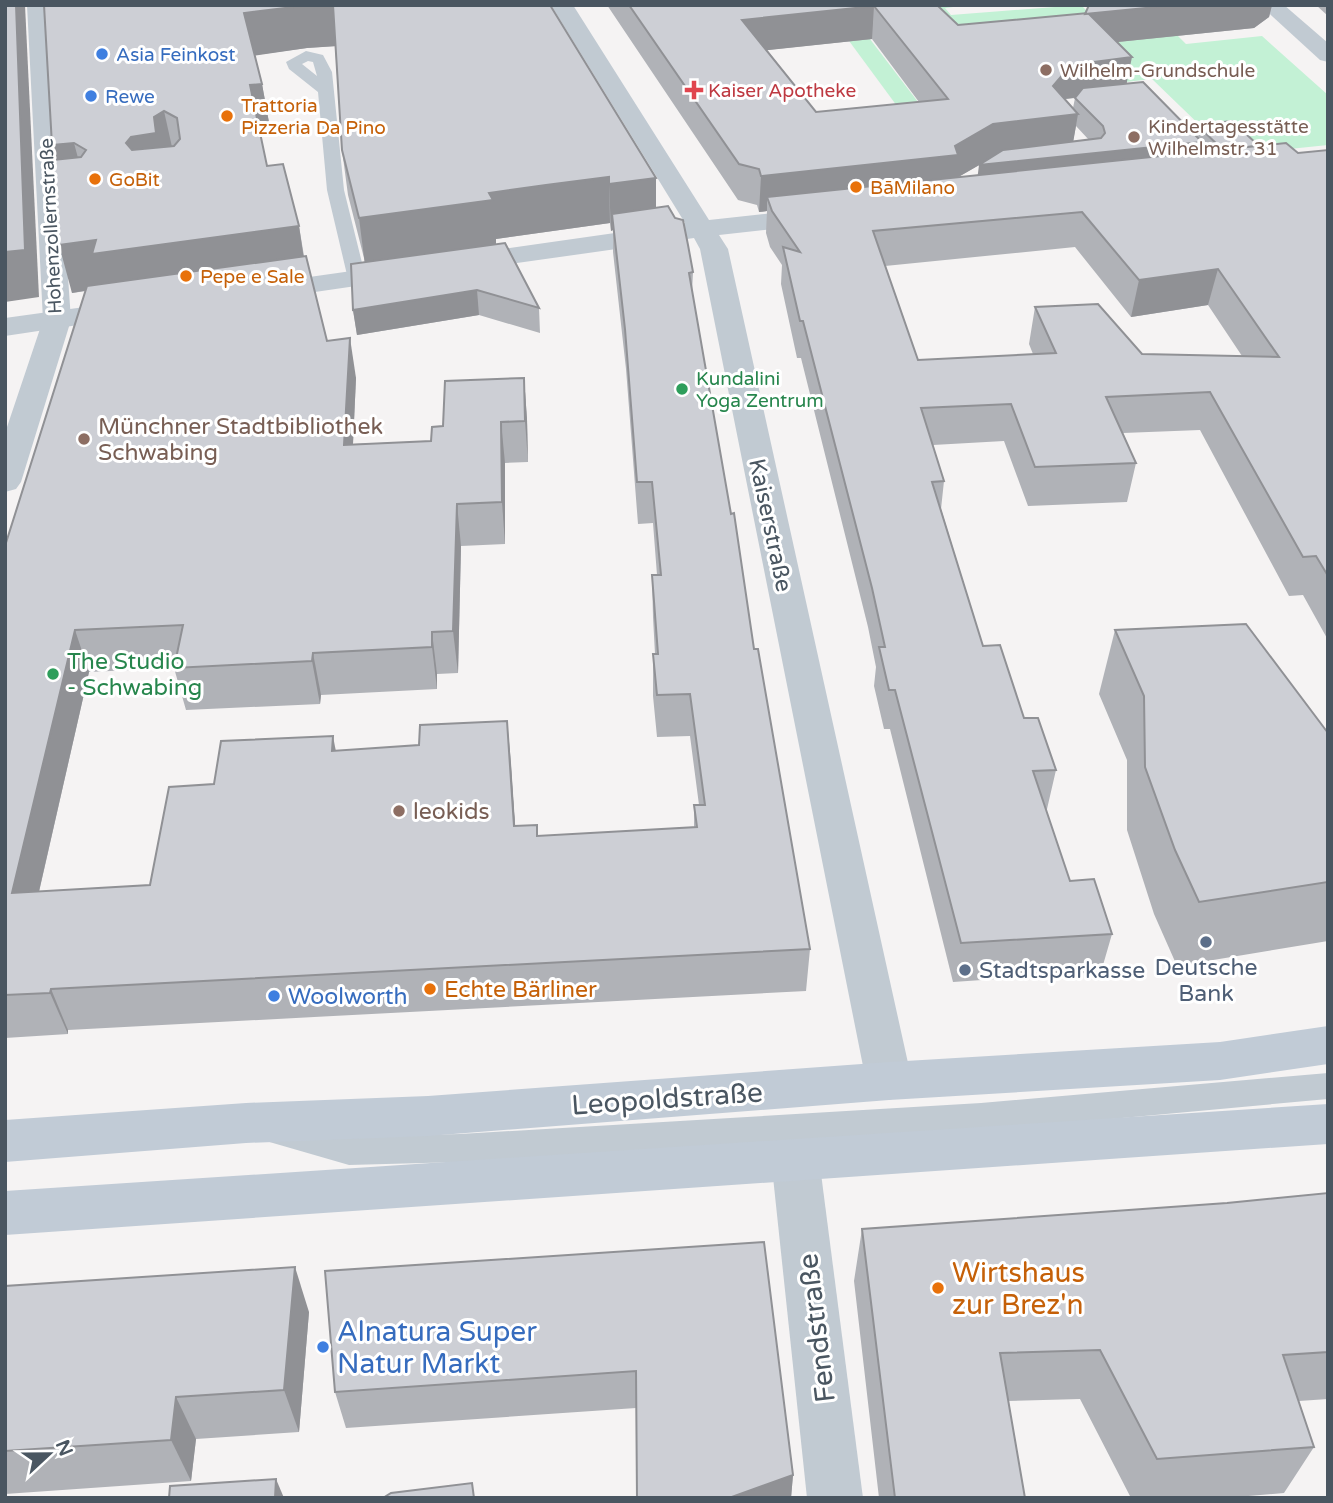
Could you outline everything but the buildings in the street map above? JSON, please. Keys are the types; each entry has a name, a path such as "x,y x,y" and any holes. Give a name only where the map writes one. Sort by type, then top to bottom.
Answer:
{"main road":[{"name":"Leopoldstraße","path":"5,1141 246,1123 428,1116 889,1081 1220,1060 1328,1045"},
{"path":"5,1213 1328,1124"}],"street":[{"name":"Hohenzollernstraße","path":"5,482 57,320 59,199 38,5"},
{"name":"Kaiserstraße","path":"562,5 714,249 889,1081"},
{"path":"1271,5 1328,55"},
{"path":"234,295 701,229 839,214"},
{"path":"5,327 152,307"},
{"name":"Fendstraße","path":"795,1158 835,1498"}],"lane":[{"path":"326,91 334,193 357,279"},
{"path":"246,1123 349,1151 460,1148 981,1117 1328,1086"}],"green space":[{"path":"848,5 970,5 945,8 951,15 1081,5 1089,13 1176,34 1186,44 1262,36 1328,95 1328,145 1251,153 1210,135 1152,79 1117,83 954,59"},
{"path":"847,9 960,157 936,159 827,11"}],"place":[{"name":"Asia Feinkost","path":"102,54"},
{"name":"Wilhelm-Grundschule","path":"1046,70"},
{"name":"Kaiser Apotheke","path":"694,90"},
{"name":"Rewe","path":"91,96"},
{"name":"Trattoria Pizzeria Da Pino","path":"227,116"},
{"name":"Kindertagesstätte Wilhelmstr. 31","path":"1134,137"},
{"name":"GoBit","path":"95,179"},
{"name":"BāMilano","path":"856,187"},
{"name":"Pepe e Sale","path":"186,276"},
{"name":"Kundalini Yoga Zentrum","path":"682,389"},
{"name":"Münchner Stadtbibliothek Schwabing","path":"84,439"},
{"name":"The Studio - Schwabing","path":"53,674"},
{"name":"leokids","path":"399,811"},
{"name":"Deutsche Bank","path":"1206,942"},
{"name":"Stadtsparkasse","path":"965,970"},
{"name":"Echte Bärliner","path":"430,989"},
{"name":"Woolworth","path":"274,996"},
{"name":"Wirtshaus zur Brez'n","path":"938,1288"},
{"name":"Alnatura Super Natur Markt","path":"323,1347"}]}
